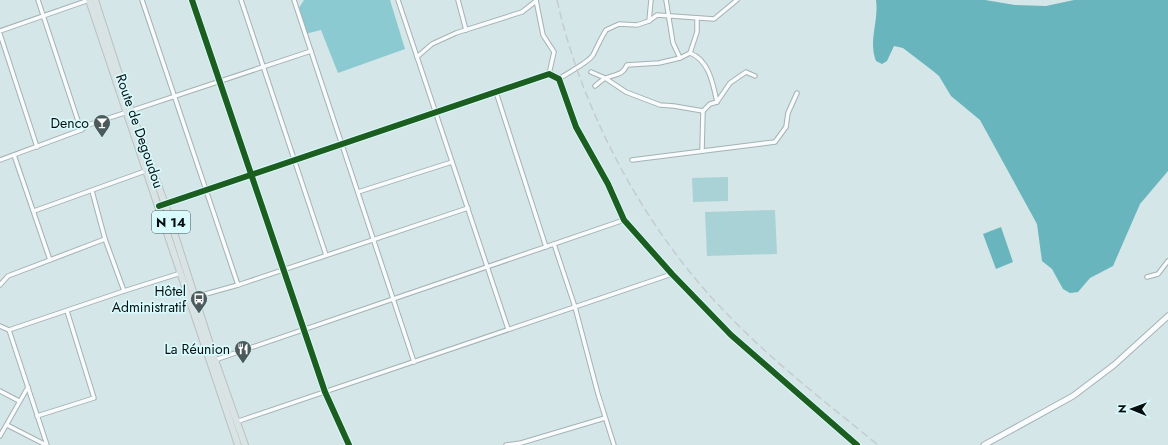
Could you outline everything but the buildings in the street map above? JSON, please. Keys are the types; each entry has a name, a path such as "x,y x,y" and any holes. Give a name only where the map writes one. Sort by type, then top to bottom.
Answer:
{"main road":[{"name":"Route de Degoudou","path":"89,0 150,169 185,272 212,361 234,423 245,445"},
{"name":"Route de Degoudou","path":"95,0 129,111"},
{"name":"Route de Degoudou","path":"234,423 238,445"}],"street":[{"path":"38,0 81,130"},
{"path":"0,31 89,0"},
{"path":"142,0 238,285"},
{"path":"192,0 325,392 349,445"},
{"path":"241,0 326,255"},
{"path":"294,0 414,362"},
{"path":"398,0 508,329"},
{"path":"458,0 466,30"},
{"path":"417,57 432,44 466,30 522,12 536,0 543,35 554,52 548,74"},
{"path":"649,21 651,0"},
{"path":"666,0 673,43 680,58"},
{"path":"559,79 576,67 584,64 592,56 606,30 619,24 637,25 649,21 657,15 668,17 714,19 738,0"},
{"path":"595,86 605,78 616,76 624,71 628,65 659,63 680,58 690,53 697,32 697,18"},
{"path":"0,34 37,147"},
{"path":"0,160 81,130 88,125 311,51"},
{"path":"690,53 698,56 706,68 717,102"},
{"path":"590,72 605,78 626,92 660,105 703,111"},
{"path":"702,151 703,111 710,104 717,102 730,83 741,75 746,72 755,76"},
{"path":"162,205 548,74 559,79 576,127 608,184 624,220 672,274 730,335 857,445"},
{"path":"496,92 546,247"},
{"path":"632,160 776,142 786,127 788,113 797,93"},
{"path":"14,155 50,260"},
{"path":"358,192 452,162"},
{"path":"34,211 150,169"},
{"path":"92,191 105,239 124,291"},
{"path":"193,298 284,270 468,208"},
{"path":"212,361 624,220"},
{"path":"0,285 8,276 105,239"},
{"path":"554,244 575,307 605,418 614,445"},
{"path":"1146,277 1158,274 1168,261"},
{"path":"0,326 9,330 185,272"},
{"path":"234,423 672,274"},
{"path":"37,416 94,398 67,311"},
{"path":"984,445 1074,396 1114,365 1168,317"},
{"path":"9,330 46,445"},
{"path":"0,436 28,386"},
{"path":"0,391 19,401"},
{"path":"506,445 521,443 605,418"},
{"path":"6,425 46,445"}],"shaded area":[{"path":"304,0 390,0 405,49 338,73 321,30 305,34 297,11"},
{"path":"876,0 985,0 1015,5 1046,6 1074,0 1168,0 1168,171 1140,204 1113,266 1090,278 1078,292 1070,293 1063,289 1052,269 1042,261 1037,224 980,120 951,96 939,76 903,48 894,46 887,61 882,64 876,61 873,38 877,8"},
{"path":"728,177 728,201 693,202 692,178"},
{"path":"775,210 777,254 707,256 705,212"},
{"path":"1001,227 1013,262 996,269 983,234"}],"railway":[{"path":"557,0 569,44 584,87 602,130 623,172 647,212 673,250 701,286 749,336 803,384 878,445"}],"cycle path":[{"path":"192,0 325,392 349,445"},
{"path":"159,206 549,74 559,79 576,127 608,184 624,220 672,274 731,335 857,445"}],"place":[{"name":"Denco","path":"102,138"},
{"name":"Hôtel Administratif","path":"199,314"},
{"name":"La Réunion","path":"243,364"}]}
